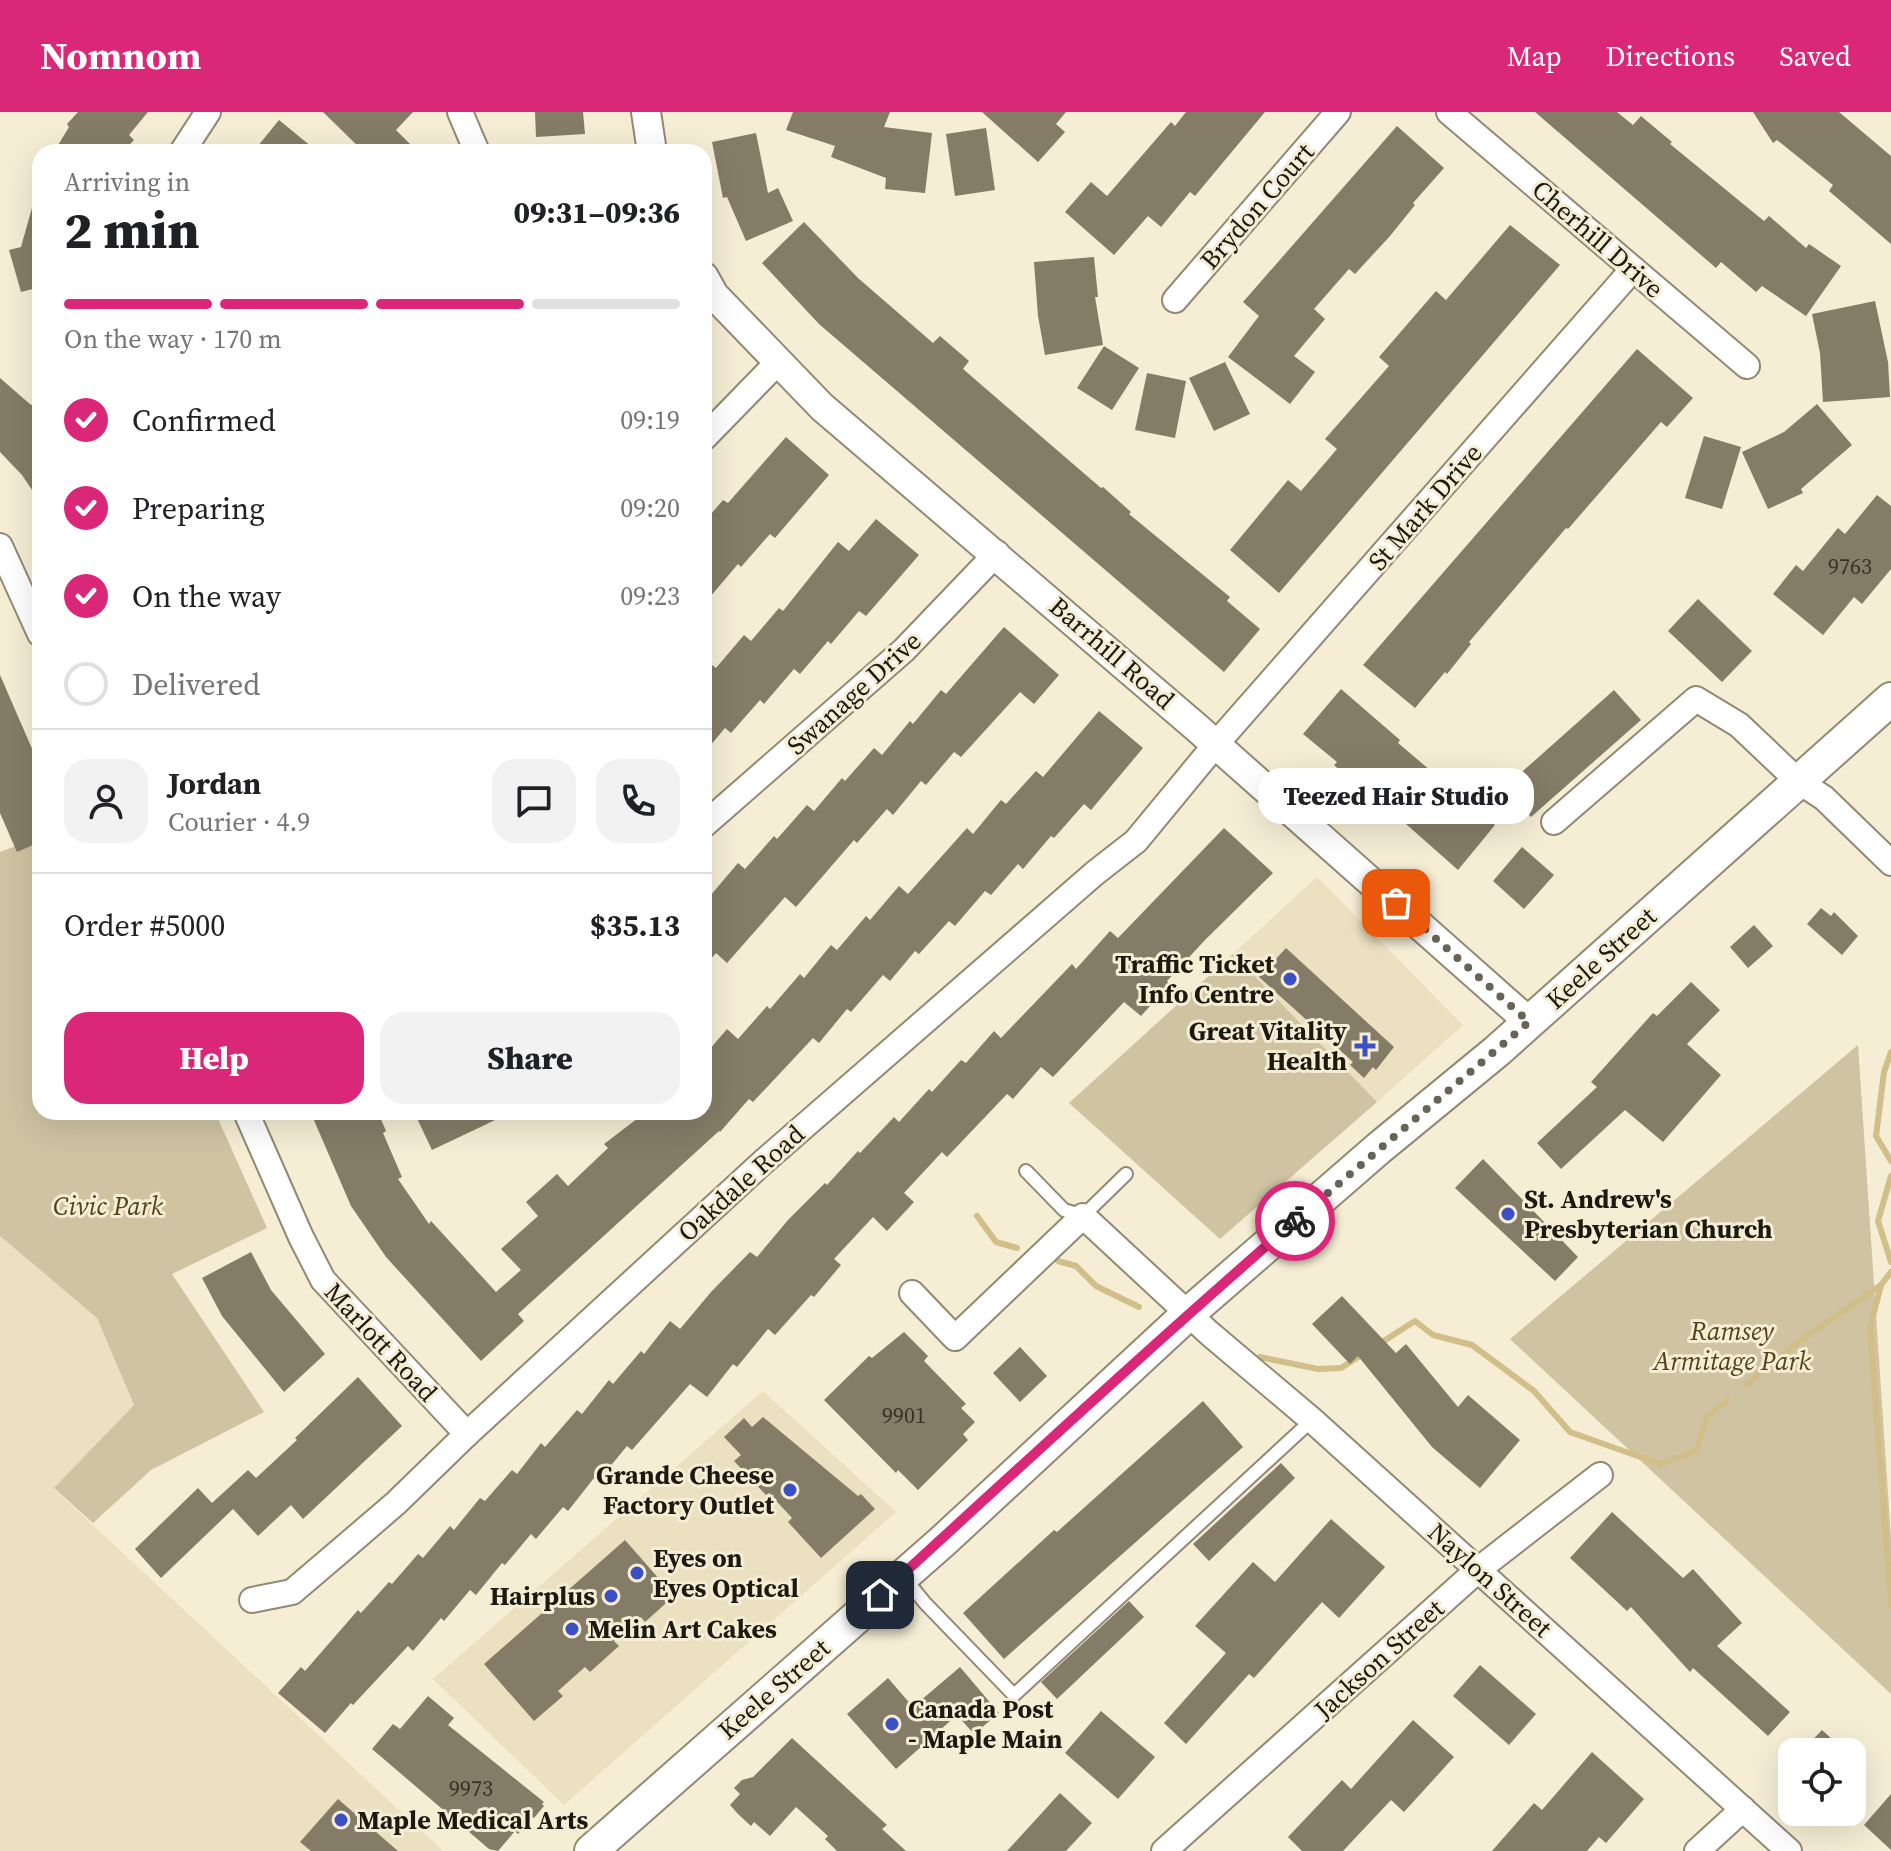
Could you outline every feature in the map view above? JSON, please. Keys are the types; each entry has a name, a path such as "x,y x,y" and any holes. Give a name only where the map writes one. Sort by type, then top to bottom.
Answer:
{"main road":[{"name":"Keele Street","path":"593,1851 943,1541 1188,1314 1529,1022 1891,699"}],"street":[{"path":"187,144 208,112"},
{"path":"460,112 474,144"},
{"path":"646,112 651,144"},
{"name":"Brydon Court","path":"1175,300 1338,112"},
{"name":"Cherhill Drive","path":"1449,112 1747,366"},
{"name":"St Mark Drive","path":"1216,744 1633,269"},
{"name":"Barrhill Road","path":"712,291 822,407 997,553 1529,1022"},
{"path":"712,430 777,363"},
{"path":"0,546 32,616"},
{"name":"Swanage Drive","path":"712,818 904,650 997,553"},
{"path":"1554,822 1696,699 1739,725 1798,781 1824,798 1891,863"},
{"name":"Oakdale Road","path":"252,1600 292,1592 396,1503 762,1163 1095,873 1136,841 1216,744"},
{"name":"Marlott Road","path":"250,1120 323,1280 467,1434"},
{"path":"912,1293 955,1338 1083,1216"},
{"name":"Naylon Street","path":"1083,1216 1188,1314 1479,1569 1789,1851"},
{"name":"Jackson Street","path":"1164,1851 1479,1569 1600,1475"},
{"path":"1697,1851 1743,1809"}],"lane":[{"path":"1026,1171 1064,1210 1083,1216 1126,1174"},
{"path":"902,1575 1014,1695 1312,1420"}],"shaded area":[{"path":"1317,877 1463,1025 1377,1102 1233,954"},
{"path":"0,1236 97,1318 134,1405 54,1489 443,1851 0,1851"},
{"path":"763,1391 896,1512 564,1805 433,1679"}],"green space":[{"name":"Civic Park","path":"32,840 32,1120 219,1120 267,1228 172,1274 264,1412 151,1470 93,1523 54,1488 134,1405 97,1318 0,1236 0,852"},
{"path":"1233,954 1377,1102 1220,1239 1069,1103"},
{"name":"Ramsey Armitage Park","path":"1858,1045 1891,1539 1891,1694 1510,1339"}],"building":[{"path":"78,112 148,112 129,135 134,140 130,144 59,144 69,127 67,124"},
{"path":"323,112 413,112 396,130 410,144 356,144"},
{"path":"535,112 583,112 585,134 536,137"},
{"path":"793,112 890,112 884,127 932,133 925,193 885,189 886,178 831,157 835,146 786,130"},
{"path":"982,112 1066,112 1056,124 1065,132 1038,162"},
{"path":"1186,112 1265,112 1195,196 1190,192 1161,227 1148,216 1114,255 1065,212 1091,182 1107,196 1171,122 1175,126"},
{"path":"1535,112 1617,112 1633,125 1641,116 1672,142 1670,144 1764,221 1769,216 1806,248 1809,244 1841,266 1806,316 1762,286 1756,292 1721,262 1716,268"},
{"path":"1753,112 1839,112 1891,156 1891,244 1829,191 1833,185 1777,140 1773,143"},
{"path":"279,120 308,144 260,144"},
{"path":"1397,126 1444,168 1355,274 1349,269 1314,309 1325,319 1294,356 1315,372 1290,404 1228,357 1259,316 1243,302"},
{"path":"986,128 995,190 955,196 946,134"},
{"path":"756,133 768,193 778,188 793,221 746,241 727,197 723,198 712,142"},
{"path":"32,208 32,289 21,292 9,250 21,247"},
{"path":"804,222 858,278 933,343 940,336 969,361 963,369 1103,487 1131,512 1129,514 1230,597 1227,601 1260,629 1224,672 819,324 762,263"},
{"path":"1510,225 1560,265 1279,593 1230,550 1288,480 1301,491 1337,449 1325,439 1389,366 1379,357 1436,291 1446,300"},
{"path":"1094,257 1098,297 1095,297 1103,345 1045,355 1034,262"},
{"path":"1875,301 1888,362 1890,397 1823,402 1820,353 1812,314"},
{"path":"1104,346 1139,368 1112,410 1077,388"},
{"path":"1637,349 1693,398 1667,427 1661,422 1566,528 1469,642 1471,644 1447,674 1445,672 1415,708 1363,665"},
{"path":"1225,362 1250,414 1214,431 1189,378"},
{"path":"1147,373 1186,381 1175,438 1135,430"},
{"path":"0,378 32,404 32,490 0,452"},
{"path":"1817,404 1852,445 1801,489 1803,493 1768,509 1742,452 1784,432"},
{"path":"1704,436 1741,447 1722,509 1685,498"},
{"path":"786,437 829,475 775,538 770,534 712,595 712,513 723,500 728,503"},
{"path":"1877,495 1891,506 1891,569 1862,604 1854,597 1823,635 1773,594 1796,565 1803,571 1838,528 1845,534"},
{"path":"876,519 919,555 866,616 859,611 800,674 794,669 764,704 760,700 731,733 725,728 712,743 712,665 716,668 744,635 751,641 779,608 783,611 838,542 849,551"},
{"path":"1698,599 1752,651 1722,682 1668,631"},
{"path":"1004,627 1059,675 1034,704 1020,692 961,757 954,752 926,785 921,781 893,815 887,809 857,843 854,840 796,907 785,897 727,963 716,953 712,958 712,894 738,863 745,869 807,805 814,811 842,778 845,781 874,748 882,755 941,690 946,694"},
{"path":"0,675 32,749 32,845 17,852 0,813"},
{"path":"1341,689 1400,740 1398,743 1495,825 1458,870 1362,785 1359,787 1334,765 1337,762 1303,734"},
{"path":"1614,690 1641,720 1531,817 1505,787"},
{"path":"1099,711 1143,748 1091,810 1084,804 1023,869 1018,864 991,895 985,891 955,926 949,921 919,954 915,951 890,981 883,975 851,1012 847,1009 819,1043 813,1038 753,1102 749,1099 720,1132 518,1314 524,1321 481,1361 386,1257 351,1206 314,1120 381,1120 386,1131 383,1133 402,1177 398,1179 429,1224 431,1221 496,1292 521,1270 501,1249 538,1216 526,1202 557,1174 568,1186 608,1148 604,1144 636,1120 712,1120 712,1047 727,1029 738,1039 767,1006 770,1009 800,974 804,978 831,945 837,950 866,916 870,920 899,886 908,894 967,828 973,834 1001,800 1006,804 1036,771 1043,777"},
{"path":"1224,828 1273,873 1167,981 1170,984 1141,1016 1124,1002 1053,1077 1041,1067 1013,1099 1007,1094 947,1157 942,1152 904,1193 914,1202 887,1231 873,1217 834,1259 841,1265 775,1335 768,1329 737,1367 733,1364 707,1397 690,1384 632,1450 627,1446 598,1481 594,1478 568,1511 563,1507 536,1539 531,1534 476,1595 470,1590 413,1651 408,1646 325,1733 278,1693 301,1667 305,1671 358,1610 361,1613 418,1554 423,1558 450,1526 454,1530 480,1498 485,1501 512,1470 517,1474 541,1443 545,1447 577,1410 582,1414 609,1380 613,1384 641,1351 644,1354 670,1321 680,1329 750,1252 757,1257 788,1220 894,1117 899,1122 961,1060 966,1063 994,1031 1001,1038 1072,964 1076,969 1110,931 1118,938"},
{"path":"1522,847 1554,875 1524,909 1493,881"},
{"path":"1821,908 1831,916 1834,912 1858,936 1842,955 1807,924"},
{"path":"1754,925 1773,946 1748,968 1730,947"},
{"path":"1286,948 1394,1047 1376,1070 1373,1067 1364,1078 1350,1065 1353,1062 1259,977"},
{"path":"1691,982 1720,1010 1687,1044 1721,1075 1663,1142 1625,1110 1561,1169 1537,1143 1597,1087 1591,1082 1653,1013 1657,1016"},
{"path":"418,1120 495,1120 432,1150"},
{"name":"St. Andrew's Presbyterian Church","path":"1483,1159 1578,1257 1555,1281 1455,1188"},
{"path":"251,1252 271,1290 325,1354 284,1392 222,1316 202,1278"},
{"path":"1342,1296 1396,1353 1406,1344 1458,1407 1468,1395 1520,1440 1480,1488 1432,1447 1358,1356 1350,1364 1312,1324"},
{"path":"904,1332 928,1356 924,1361 966,1404 961,1408 975,1422 963,1434 968,1440 918,1490 898,1470 896,1473 824,1400 869,1356 872,1358"},
{"path":"1020,1347 1047,1376 1020,1402 993,1373"},
{"path":"358,1377 402,1426 303,1519 291,1505 258,1536 233,1509 161,1578 135,1549 198,1488 212,1503 248,1470 256,1478"},
{"path":"1203,1401 1243,1447 1004,1659 963,1613"},
{"path":"763,1417 858,1496 861,1494 875,1509 821,1558 788,1522 792,1518 734,1461 741,1455 724,1437 744,1418 752,1427"},
{"path":"1281,1463 1295,1478 1209,1561 1193,1544"},
{"path":"1612,1512 1683,1578 1693,1569 1742,1623 1717,1646 1790,1712 1768,1736 1693,1668 1690,1672 1631,1607 1627,1611 1570,1558"},
{"path":"1331,1519 1385,1567 1339,1618 1322,1602 1254,1678 1249,1674 1186,1744 1164,1723 1226,1653 1195,1626 1253,1562 1275,1582"},
{"path":"625,1540 674,1596 645,1622 641,1617 614,1641 619,1646 590,1672 585,1667 558,1691 563,1696 534,1721 484,1664"},
{"path":"1129,1601 1144,1617 1057,1699 1041,1682"},
{"path":"1480,1665 1536,1714 1509,1745 1453,1696"},
{"path":"960,1667 999,1713 974,1734 957,1715 896,1769 847,1714 888,1678 913,1707"},
{"path":"428,1696 454,1718 448,1725 544,1802 534,1818 518,1834 515,1831 498,1851 489,1849 372,1749 393,1724 400,1729"},
{"path":"1101,1711 1155,1757 1118,1799 1065,1753"},
{"path":"1413,1720 1454,1757 1404,1812 1391,1800 1343,1851 1302,1851 1288,1837 1342,1780 1351,1789"},
{"path":"1822,1730 1831,1738 1814,1738"},
{"path":"792,1738 887,1825 882,1829 906,1851 837,1851 825,1839 828,1836 796,1807 770,1836 754,1822 751,1826 738,1814 730,1805 740,1794 734,1788 742,1780 753,1777"},
{"path":"1592,1752 1644,1799 1606,1843 1599,1837 1587,1851 1492,1851 1534,1803 1542,1810"},
{"path":"1060,1793 1092,1823 1066,1851 1007,1851"},
{"path":"1891,1794 1891,1850 1865,1826"},
{"name":"Maple Medical Arts","path":"338,1799 398,1851 311,1851 300,1842"}],"waterway":[{"path":"1891,1052 1884,1072 1876,1136 1891,1161"},
{"path":"1891,1176 1878,1221 1891,1262"},
{"path":"977,1216 996,1242 1017,1248"},
{"path":"1058,1261 1076,1266 1096,1286 1139,1307"},
{"path":"1746,1385 1801,1340 1881,1285 1891,1272"},
{"path":"1881,1285 1870,1328 1891,1605"},
{"path":"1379,1344 1415,1321 1433,1335 1472,1345 1534,1391 1570,1432 1660,1464 1696,1451 1707,1417 1728,1400"},
{"path":"1260,1357 1318,1369 1341,1368 1363,1354"}],"way so far":[{"path":"1295,1221 1529,1022 1396,903"}],"place":[{"name":"Teezed Hair Studio","path":"1396,903"},
{"name":"Traffic Ticket Info Centre","path":"1290,979"},
{"name":"Great Vitality Health","path":"1365,1046"},
{"name":"St. Andrew's Presbyterian Church","path":"1508,1214"},
{"name":"Grande Cheese Factory Outlet","path":"790,1490"},
{"name":"Eyes on Eyes Optical","path":"637,1573"},
{"name":"Hairplus","path":"611,1596"},
{"name":"Melin Art Cakes","path":"572,1629"},
{"name":"Canada Post - Maple Main","path":"892,1724"},
{"name":"Maple Medical Arts","path":"341,1820"}],"route":[{"path":"880,1595 943,1541 1188,1314 1295,1221"}]}
